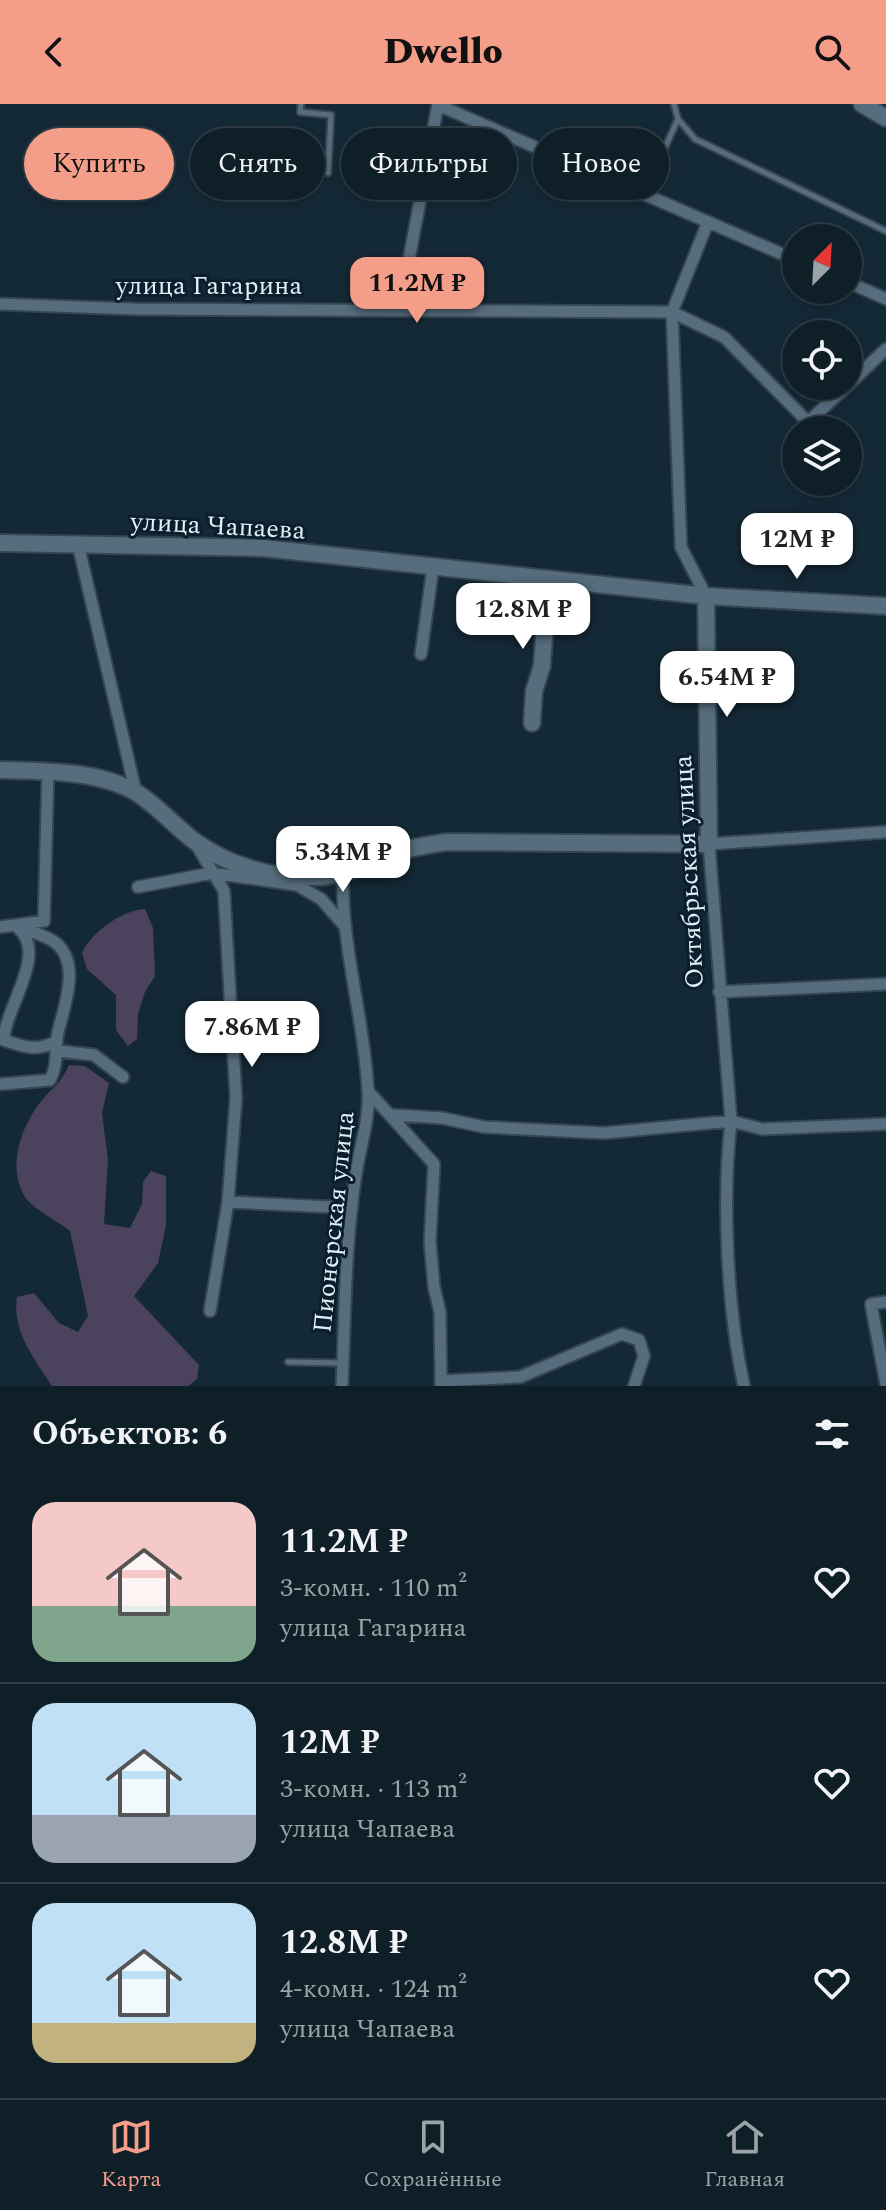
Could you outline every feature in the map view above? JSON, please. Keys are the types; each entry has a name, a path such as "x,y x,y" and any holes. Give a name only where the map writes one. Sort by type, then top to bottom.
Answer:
{"main road":[{"path":"862,104 886,118"},
{"name":"улица Чапаева","path":"0,543 263,548 706,596 886,606"},
{"path":"532,723 534,691 542,666 548,580"},
{"name":"Октябрьская улица","path":"706,596 709,844"},
{"path":"0,770 48,771 136,793 217,856 262,871 314,877 343,873 409,849 447,842 709,844"}],"street":[{"path":"400,308 438,104 533,146"},
{"path":"658,200 782,254"},
{"name":"Октябрьская улица","path":"706,596 681,547 672,312 708,222"},
{"path":"862,288 886,299"},
{"name":"улица Гагарина","path":"0,304 134,309 400,308 672,312 724,337 782,396"},
{"path":"862,371 886,349"},
{"name":"улица Гагарина","path":"786,400 808,422 831,400"},
{"path":"78,544 136,793"},
{"path":"421,654 433,567"},
{"path":"0,927 44,921 48,771"},
{"path":"709,844 886,832"},
{"path":"194,841 224,891 236,1098 228,1202 210,1311"},
{"name":"Октябрьская улица","path":"709,844 731,1121 727,1156 736,1350 744,1386"},
{"path":"138,887 212,873 297,885 321,899 343,924"},
{"name":"Пионерская улица","path":"342,1386 352,1208 356,1171 366,1137 368,1091 343,924 343,873"},
{"path":"2,1084 50,1080 69,986 68,963 57,944 16,926"},
{"path":"16,926 26,935 29,950 24,983 4,1025 4,1040 25,1048 58,1046 94,1055 123,1077"},
{"path":"719,992 886,984"},
{"path":"368,1091 394,1115 407,1137 434,1164 430,1242 434,1287 440,1312 441,1384 520,1377 622,1334 639,1340 644,1356 634,1386"},
{"path":"394,1115 442,1118 484,1127 604,1133 731,1121 762,1129 886,1124"},
{"path":"228,1202 352,1208"},
{"path":"886,1302 871,1304 886,1384"}],"lane":[{"path":"301,104 300,112 331,115 328,173"},
{"path":"674,104 678,119 695,139 886,231"},
{"path":"669,139 678,119"},
{"path":"288,1362 343,1363"}],"shaded area":[{"path":"145,909 153,928 155,976 145,992 138,1014 137,1039 128,1046 116,1030 116,995 87,969 82,953 93,937 109,924 127,913"},
{"path":"69,1065 85,1066 109,1083 102,1113 108,1160 104,1224 130,1228 142,1204 143,1182 151,1171 166,1176 166,1225 158,1263 134,1296 199,1365 197,1379 188,1386 52,1386 21,1333 16,1310 17,1297 34,1293 59,1323 78,1332 88,1316 70,1231 29,1202 19,1185 17,1172 19,1146 29,1120"}]}
